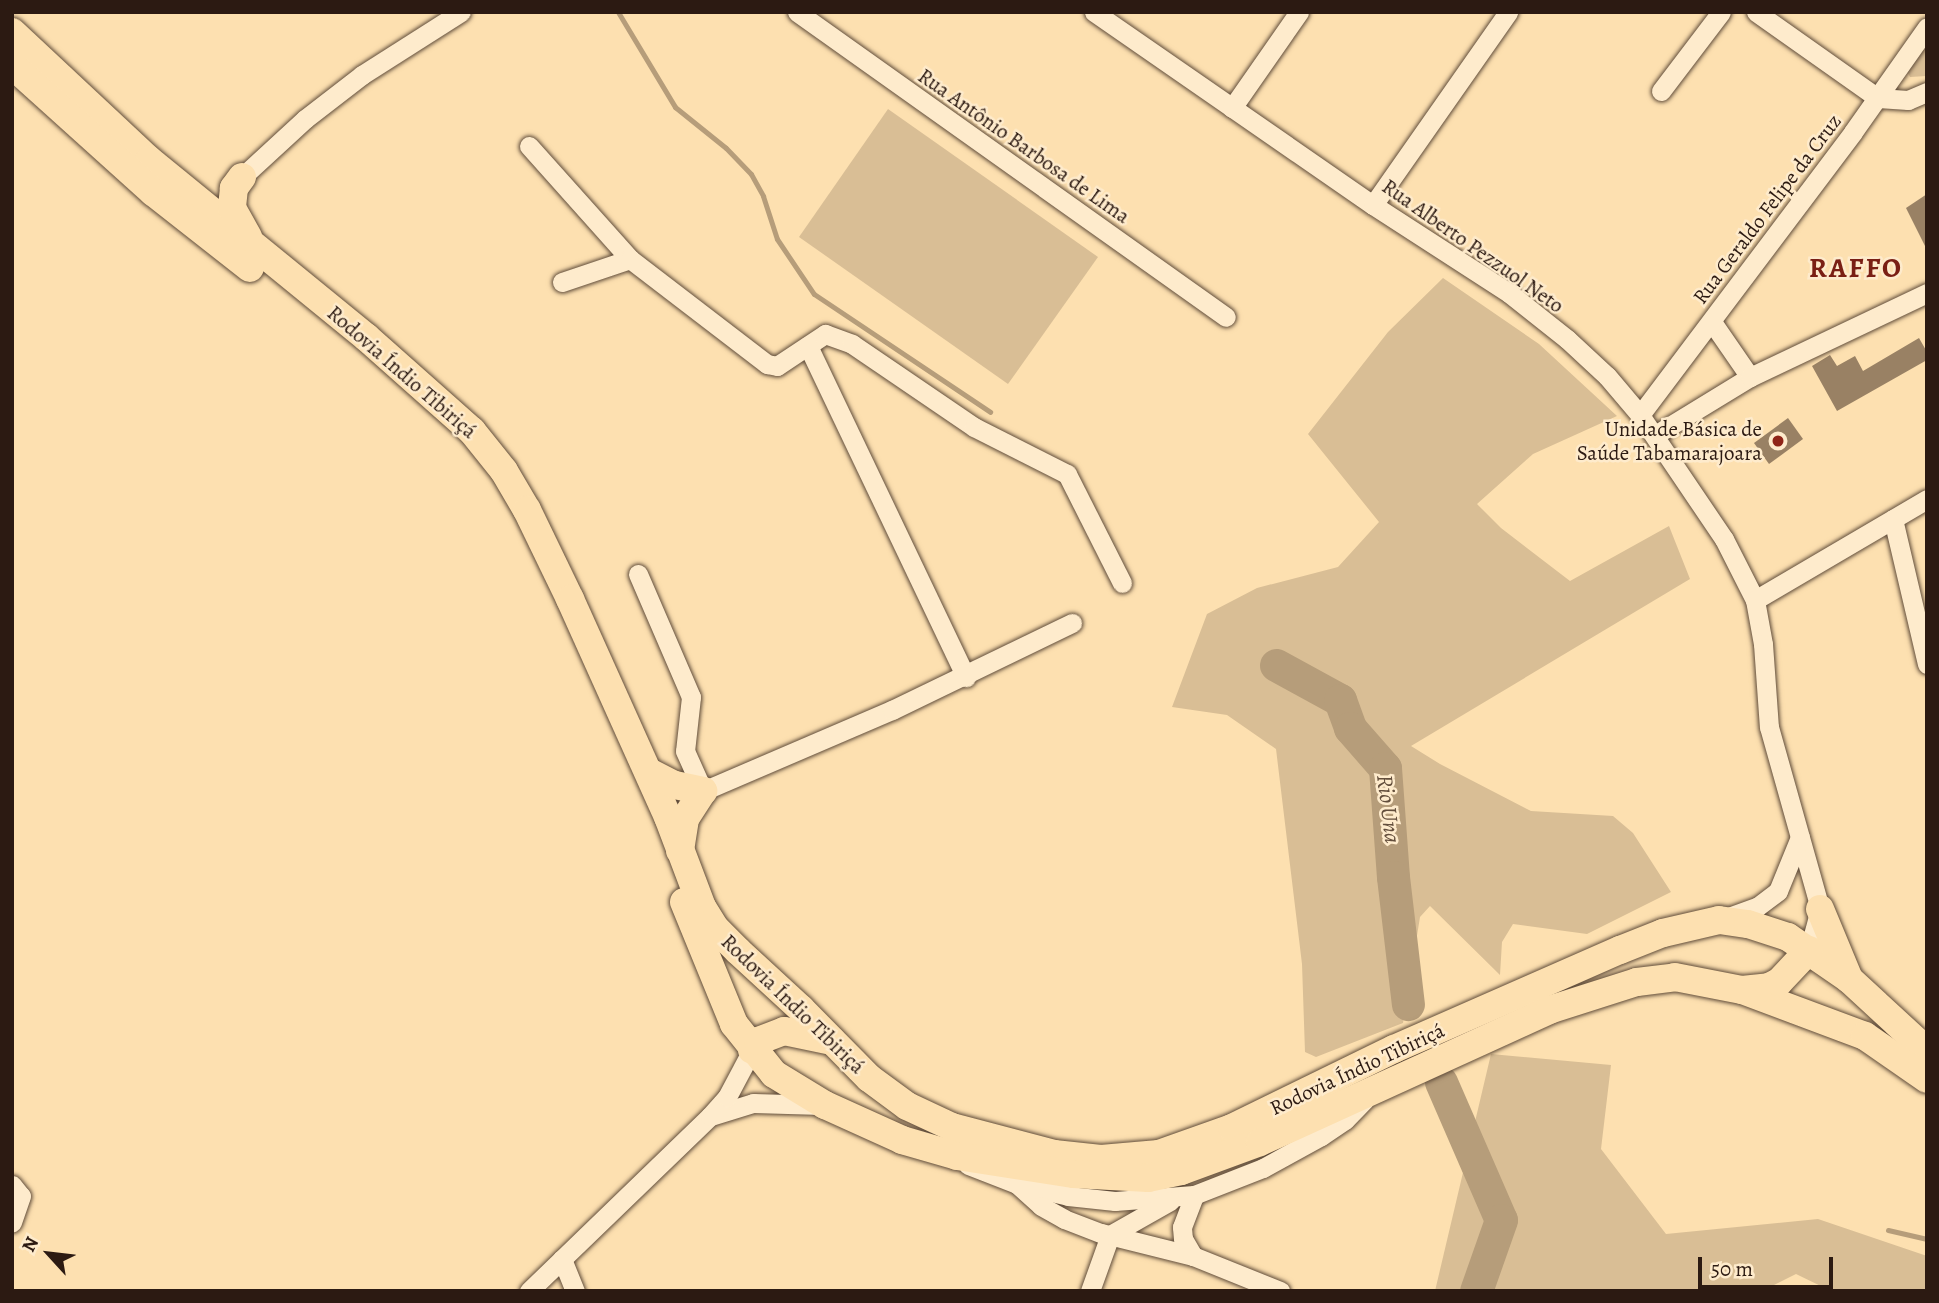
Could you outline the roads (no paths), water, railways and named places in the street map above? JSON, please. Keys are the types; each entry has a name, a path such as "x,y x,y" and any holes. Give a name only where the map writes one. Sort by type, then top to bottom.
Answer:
{"highway":[{"name":"Rodovia Índio Tibiriçá","path":"12,32 149,160 434,395 472,431 504,471 570,599 649,772 702,907 716,929 869,1078 906,1106 952,1127 1055,1154 1101,1159 1137,1158 1176,1149 1232,1128 1394,1049 1620,950 1663,933 1718,920 1773,930 1809,950 1849,979 1927,1051"},
{"name":"Rodovia Índio Tibiriçá","path":"12,65 153,192 342,339 439,420 471,455 500,495 537,569 648,817 729,1012 752,1050 774,1074 825,1105 902,1140 949,1154 1100,1177 1148,1178 1208,1163 1549,1010 1637,982 1675,977 1742,990 1865,1036 1927,1079"},
{"path":"149,160 193,182 205,185 242,177"},
{"path":"242,177 232,197 236,218 248,238 277,267"},
{"path":"649,772 675,785 704,791 685,819 680,850"},
{"path":"1819,909 1849,979"},
{"path":"1742,990 1760,989 1779,982 1809,950"},
{"path":"752,1050 758,1041 784,1031 835,1042"}],"street":[{"path":"242,177 305,119 362,75 461,12"},
{"name":"Rua Antônio Barbosa de Lima","path":"797,12 1226,317"},
{"name":"Rua Alberto Pezzuol Neto","path":"1094,12 1373,205 1508,293 1567,339 1607,376 1640,415 1724,539 1755,600 1763,644 1769,727 1819,909 1809,950"},
{"path":"1232,108 1299,12"},
{"path":"1373,205 1508,12"},
{"path":"1661,91 1721,12"},
{"path":"1756,12 1878,98 1908,100 1927,92"},
{"name":"Rua Geraldo Felipe da Cruz","path":"1640,415 1878,98 1927,27"},
{"path":"529,146 630,260 767,364 778,366 825,334 852,344 974,427 1067,474 1122,583"},
{"path":"562,282 630,260"},
{"path":"1655,435 1750,377 1927,293"},
{"path":"1712,322 1750,377"},
{"path":"808,346 966,677"},
{"path":"1755,600 1927,499"},
{"path":"1893,519 1927,664"},
{"path":"638,574 691,696 685,751 704,791 966,677 1072,623"},
{"path":"1718,920 1750,910 1771,898 1785,879 1800,837"},
{"path":"529,1291 710,1116 726,1097 752,1050"},
{"path":"1090,1291 1110,1235 1186,1196 1263,1168 1321,1136 1345,1120 1374,1088"},
{"path":"710,1116 753,1103 825,1105"},
{"path":"949,1154 980,1172 1068,1196 1115,1200 1186,1196"},
{"path":"1017,1184 1041,1206 1065,1219 1110,1235 1193,1256 1280,1291"},
{"path":"12,1185 21,1196 12,1223"},
{"path":"1186,1196 1183,1239 1193,1256"},
{"path":"562,1259 575,1291"}],"waterway":[{"path":"618,12 675,107 726,148 751,174 763,196 777,239 814,294 990,412"},
{"name":"Rio Una","path":"1276,665 1340,700 1350,728 1385,768 1393,877 1408,1004"},
{"name":"Rio Una","path":"1441,1082 1501,1220 1476,1291"},
{"path":"1888,1230 1927,1239"}],"place":[{"name":"Unidade Básica de Saúde Tabamarajoara","path":"1778,441"}],"district":[{"name":"RAFFO","path":"1856,268"}]}
